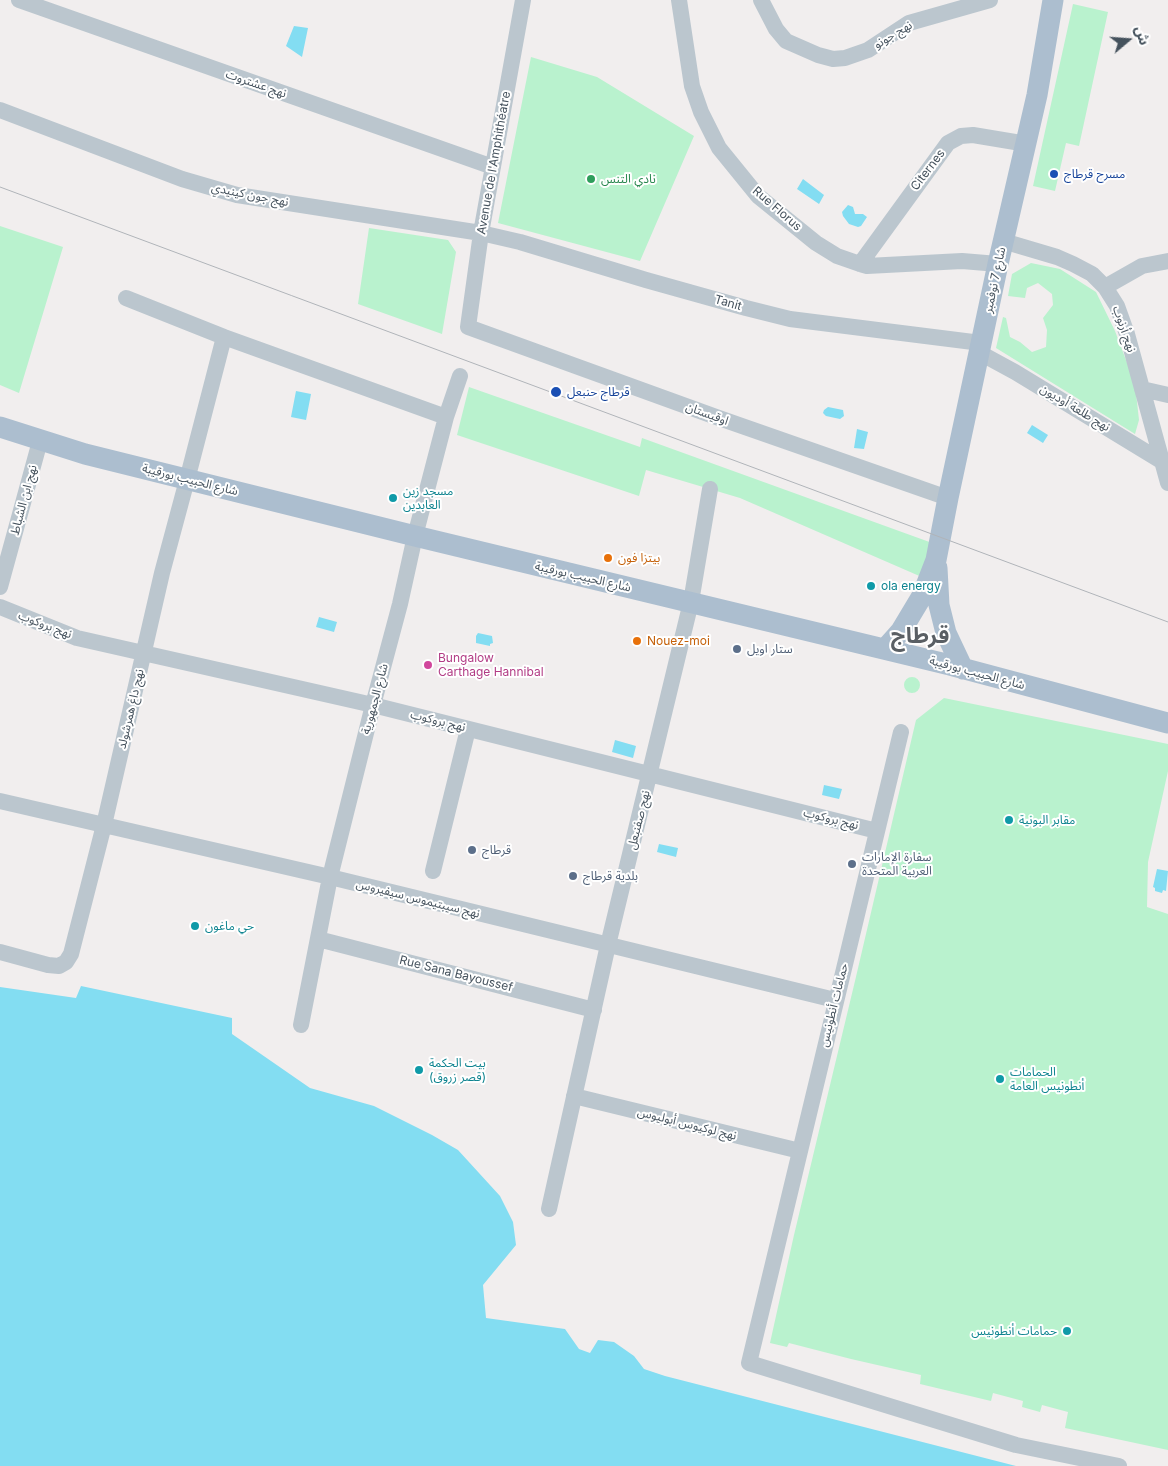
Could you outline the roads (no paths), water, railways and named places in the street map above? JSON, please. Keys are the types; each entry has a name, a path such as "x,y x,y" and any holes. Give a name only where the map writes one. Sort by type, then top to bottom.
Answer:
{"main road":[{"name":"شارع 7 نوفمبر","path":"885,650 901,631 922,596 936,560 998,264 1027,144 1053,0"},
{"name":"شارع الحبيب بورقيبة","path":"0,427 85,454 963,669 1168,723"},
{"name":"شارع 7 نوفمبر","path":"936,560 939,605 946,633 963,669"}],"street":[{"name":"نهج عشتروت","path":"19,0 493,167"},
{"name":"Avenue de l'Amphithéatre","path":"468,327 481,233 523,0"},
{"name":"Rue Florus","path":"679,0 692,86 701,112 719,148 765,202 816,243 837,256 867,266 962,261 998,264"},
{"name":"نهج جونو","path":"760,0 776,29 786,41 818,55 833,58 845,58 868,50 909,23 990,0"},
{"name":"نهج جون كينيدي","path":"0,110 101,149 223,192 481,233"},
{"name":"Citernes","path":"860,264 948,143 961,136 974,135 1027,144"},
{"name":"Tanit","path":"481,233 520,242 663,285 790,319 980,348"},
{"name":"نهج أرنوب","path":"1003,242 1057,257 1073,264 1092,274 1105,287 1117,306 1165,463 1168,483"},
{"path":"1105,287 1142,266 1168,261"},
{"path":"126,298 224,337 446,417"},
{"name":"اوقيستان","path":"468,327 948,498"},
{"name":"نهج داغ همرشولد","path":"0,952 48,965 59,966 66,962 71,954 104,825 162,573 188,480 224,337"},
{"name":"نهج طلعة أوديون","path":"980,348 1015,372 1165,463"},
{"name":"شارع الجمهورية","path":"301,1024 330,877 446,417 460,376"},
{"path":"1142,389 1168,395"},
{"name":"نهج ابن الشباط","path":"0,587 40,441"},
{"name":"نهج صفنبعل","path":"549,1209 608,945 691,602 710,489"},
{"name":"نهج بروكوب","path":"0,607 77,638 373,705 877,830"},
{"path":"433,871 468,729"},
{"name":"حمامات أنطونيس","path":"901,732 749,1363 1016,1445 1119,1466"},
{"name":"نهج سيبتيموس سيفيروس","path":"0,800 330,877 835,1000"},
{"name":"Rue Sana Bayoussef","path":"318,939 594,1010"},
{"name":"نهج لوكيوس أبوليوس","path":"574,1096 800,1151"}],"water":[{"path":"294,26 308,28 302,57 286,46"},
{"path":"803,179 824,195 819,204 797,189"},
{"path":"848,205 853,207 855,214 863,214 867,217 861,226 849,224 843,216 842,212"},
{"path":"296,391 311,394 306,420 291,417"},
{"path":"828,407 843,410 844,416 840,419 826,416 823,413"},
{"path":"1032,425 1048,435 1043,443 1027,433"},
{"path":"857,429 868,432 864,449 854,448"},
{"path":"319,617 337,622 334,632 316,627"},
{"path":"478,633 492,636 493,643 490,646 476,643"},
{"path":"615,740 636,746 633,758 612,752"},
{"path":"824,785 842,789 839,799 822,795"},
{"path":"659,844 678,848 676,857 657,852"},
{"path":"1157,869 1168,871 1166,891 1163,890 1162,893 1155,891 1153,887"},
{"path":"81,986 232,1018 232,1034 310,1088 374,1106 458,1150 500,1196 513,1222 516,1245 483,1285 486,1318 565,1329 579,1349 590,1353 598,1340 614,1342 634,1356 644,1369 665,1376 1016,1466 0,1466 0,987 76,998"}],"tram line":[{"path":"0,187 1168,622"}],"place":[{"name":"مسرح قرطاج","path":"1054,174"},
{"name":"نادي التنس","path":"591,179"},
{"name":"قرطاج حنبعل","path":"556,392"},
{"name":"مسجد زين العابدين","path":"393,498"},
{"name":"بيتزا فون","path":"608,558"},
{"name":"ola energy","path":"871,586"},
{"name":"Nouez-moi","path":"637,641"},
{"name":"ستار اويل","path":"737,649"},
{"name":"Bungalow Carthage Hannibal","path":"428,665"},
{"name":"مقابر البونية","path":"1009,820"},
{"name":"قرطاج","path":"472,850"},
{"name":"سفارة الإمارات العربية المتحدة","path":"852,864"},
{"name":"بلدية قرطاج","path":"573,876"},
{"name":"حي ماغون","path":"195,926"},
{"name":"بيت الحكمة (قصر زروق)","path":"419,1070"},
{"name":"الحمامات أنطونيس العامة","path":"1000,1079"},
{"name":"حمامات أنطونيس","path":"1067,1331"}],"district":[{"name":"قرطاج","path":"920,636"}]}
